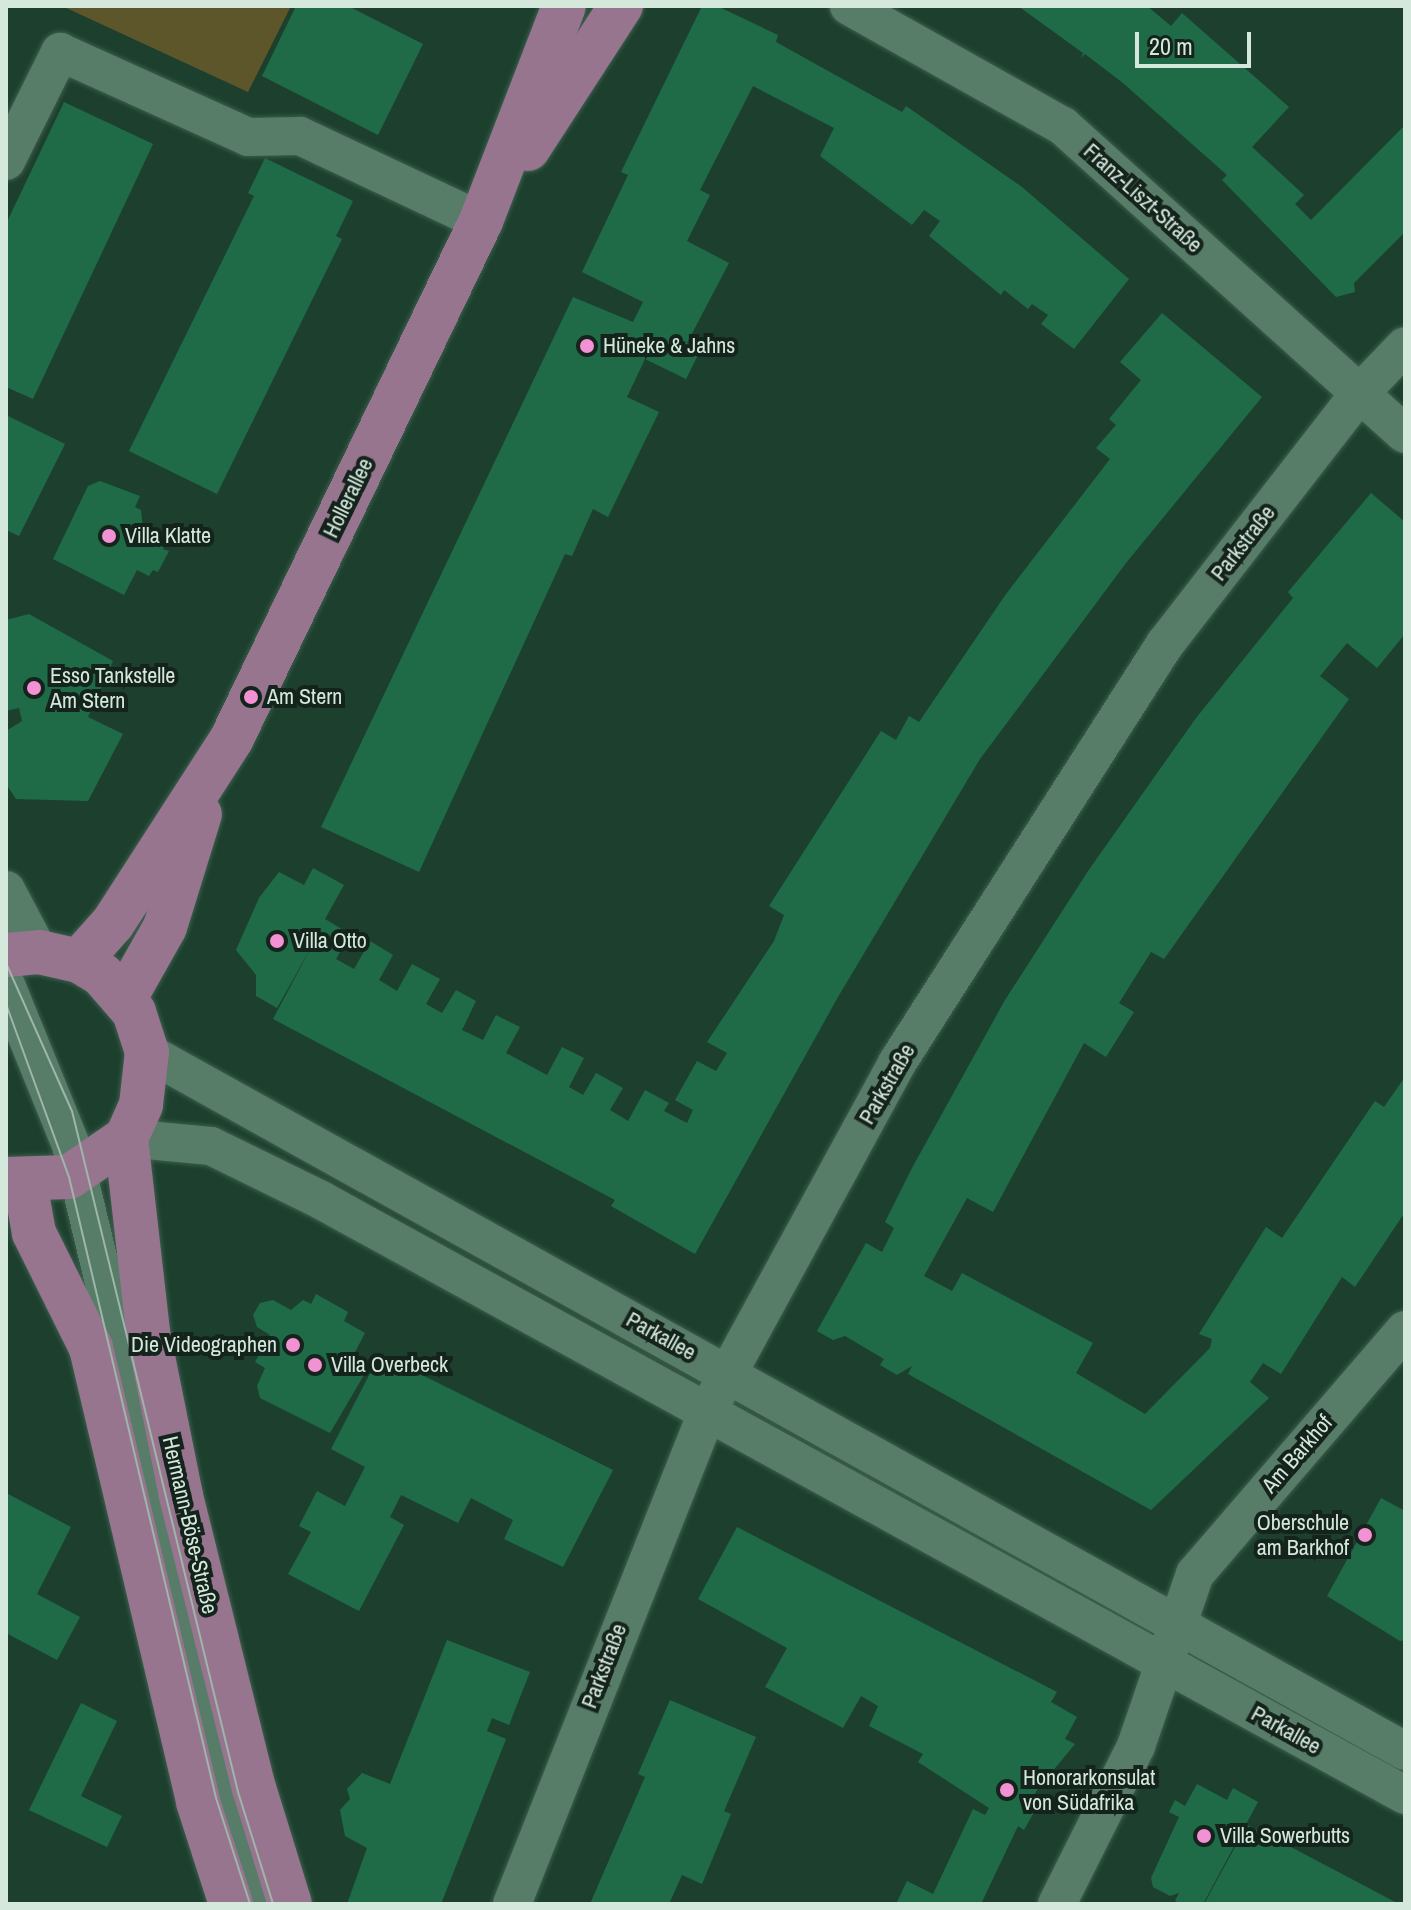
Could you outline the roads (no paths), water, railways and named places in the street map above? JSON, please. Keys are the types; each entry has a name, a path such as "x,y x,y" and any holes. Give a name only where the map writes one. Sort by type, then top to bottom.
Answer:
{"main road":[{"name":"Hollerallee","path":"41,956 113,923 213,773 481,221 564,6"},
{"name":"Hollerallee","path":"481,221 621,6"},
{"name":"Hollerallee","path":"125,998 165,927 213,773"},
{"path":"15,1181 78,1173 126,1138 141,1105 147,1052 125,998 41,956"},
{"name":"Hermann-Böse-Straße","path":"126,1138 141,1282 181,1496 254,1788 290,1904"},
{"path":"6,1226 15,1181"},
{"path":"15,1181 34,1233 91,1348 198,1802 231,1904"}],"street":[{"name":"Franz-Liszt-Straße","path":"849,6 1063,126 1405,434"},
{"path":"6,161 60,52 248,137 300,136 481,221"},
{"name":"Parkstraße","path":"512,1904 708,1410 897,1063 1165,644 1359,394 1405,346"},
{"path":"6,890 41,956"},
{"path":"6,985 45,1069 78,1173 227,1795 261,1904"},
{"name":"Parkallee","path":"147,1052 1405,1751"},
{"name":"Parkallee","path":"126,1138 211,1146 708,1410 1405,1795"},
{"path":"119,1340 141,1282"},
{"path":"69,1305 119,1340"},
{"name":"Am Barkhof","path":"1174,1624 1203,1563 1405,1330"},
{"path":"1057,1904 1136,1746 1167,1665 1174,1624"}],"tram line":[{"path":"6,963 72,1111 238,1792 273,1904"},
{"path":"6,1004 69,1177 216,1798 250,1904"}],"place":[{"name":"Hüneke & Jahns","path":"587,346"},
{"name":"Villa Klatte","path":"109,536"},
{"name":"Esso Tankstelle Am Stern","path":"34,688"},
{"name":"Am Stern","path":"251,697"},
{"name":"Villa Otto","path":"277,941"},
{"name":"Die Videographen","path":"293,1345"},
{"name":"Villa Overbeck","path":"315,1365"},
{"name":"Oberschule am Barkhof","path":"1365,1535"},
{"name":"Honorarkonsulat von Südafrika","path":"1007,1790"},
{"name":"Villa Sowerbutts","path":"1204,1836"}]}
